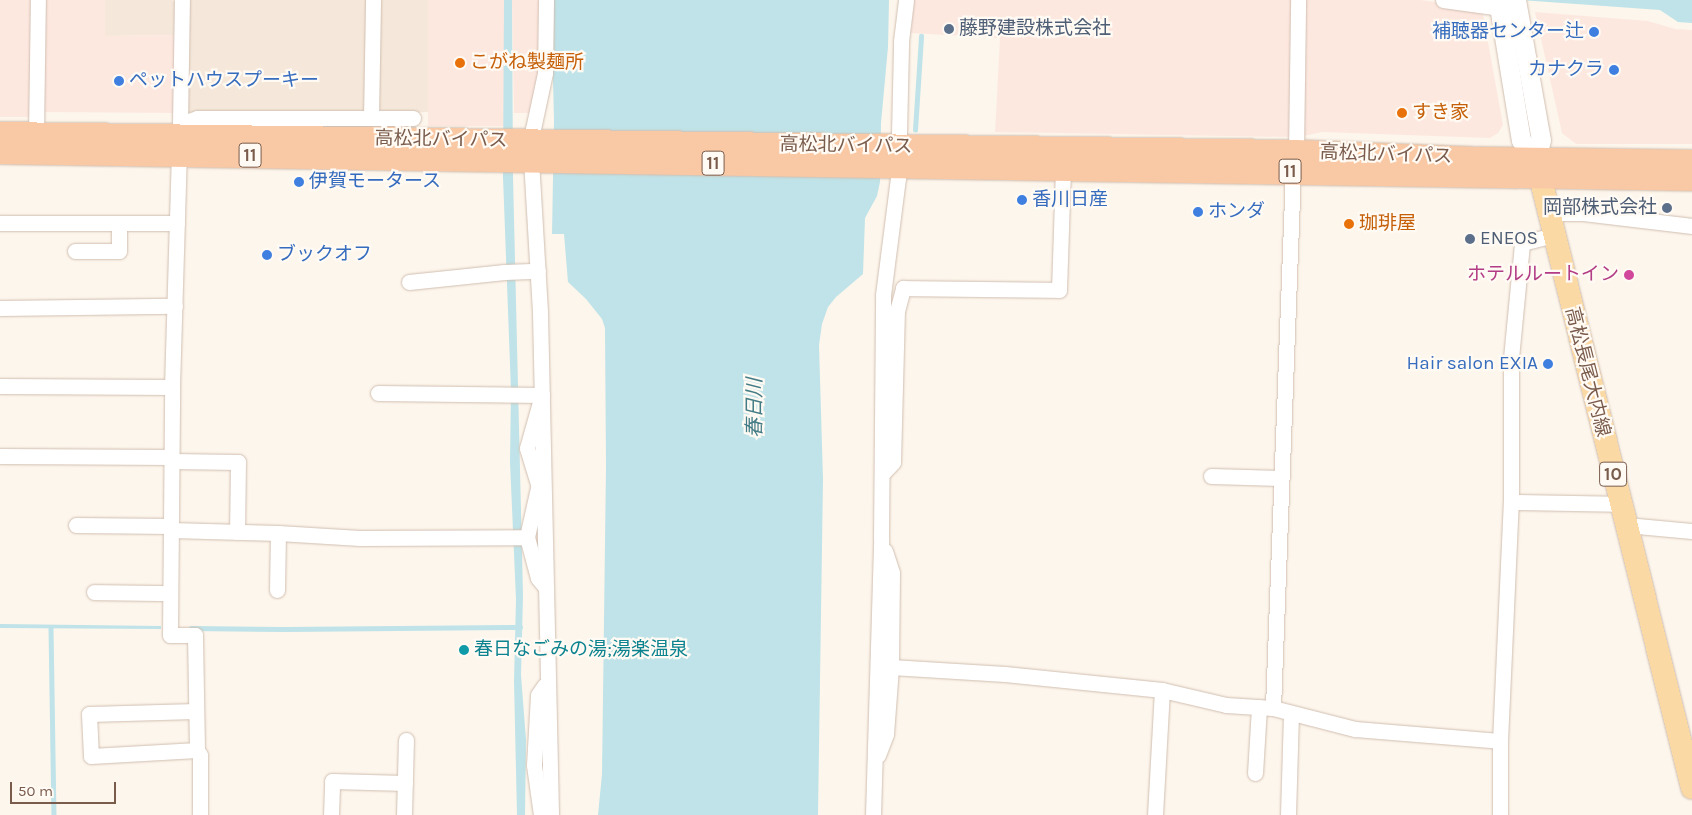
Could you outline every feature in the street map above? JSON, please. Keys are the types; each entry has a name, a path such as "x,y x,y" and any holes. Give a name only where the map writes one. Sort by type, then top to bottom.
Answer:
{"highway":[{"name":"高松北バイパス","path":"0,134 180,138 522,151 1294,162 1538,168 1692,179"},
{"name":"高松北バイパス","path":"0,152 180,138"},
{"name":"高松北バイパス","path":"1015,159 1063,171 1294,162"},
{"name":"高松北バイパス","path":"1538,168 1692,162"}],"main road":[{"name":"高松長尾大内線","path":"1538,168 1692,788"}],"street":[{"path":"36,135 38,0"},
{"path":"182,0 180,138 172,387 169,593 170,635 195,635 197,750 200,756 200,815"},
{"path":"371,118 373,0"},
{"path":"546,0 545,73 522,151 538,271 551,815"},
{"path":"873,815 881,538 883,295 901,41 906,0"},
{"path":"1255,773 1266,708 1281,478 1294,162 1298,0"},
{"path":"1443,0 1517,4 1541,140 1538,168"},
{"path":"1498,3 1520,140 1538,168"},
{"path":"180,138 197,118 413,118"},
{"path":"882,474 893,462 897,311 903,288 1059,290 1063,171"},
{"path":"1548,213 1583,213 1692,226"},
{"path":"0,222 176,222"},
{"path":"75,251 118,251 118,222"},
{"path":"1500,815 1500,741 1511,502 1511,358 1522,243 1554,235"},
{"path":"409,282 538,271"},
{"path":"0,308 175,306"},
{"path":"0,386 172,387"},
{"path":"378,392 542,395"},
{"path":"0,456 238,462 237,532"},
{"path":"1211,476 1281,478"},
{"path":"542,487 527,537 538,578 546,589"},
{"path":"1511,502 1623,514 1692,531"},
{"path":"76,525 360,538 527,537"},
{"path":"277,590 278,533"},
{"path":"874,763 886,734 891,667 892,573 881,538"},
{"path":"94,592 169,593"},
{"path":"891,667 1005,674 1162,690 1226,705 1266,708 1291,713 1355,729 1500,741"},
{"path":"541,815 534,765 538,696 547,681"},
{"path":"1155,815 1162,690"},
{"path":"196,711 89,714 91,756 197,750"},
{"path":"1288,815 1291,713"},
{"path":"404,815 406,740"},
{"path":"331,815 332,781 405,782"}],"shaded area":[{"path":"0,0 33,0 33,117 0,117"},
{"path":"44,0 105,0 105,36 178,35 177,113 42,112"},
{"path":"105,0 172,0 178,5 178,35 104,36"},
{"path":"187,0 370,0 370,112 187,112"},
{"path":"378,0 428,0 428,112 383,113 376,104"},
{"path":"428,0 504,0 504,126 428,126"},
{"path":"512,0 542,0 541,71 533,113 514,113"},
{"path":"914,0 1295,0 1293,137 995,132 1000,38 911,33"},
{"path":"1302,0 1421,0 1482,9 1503,125 1498,133 1490,138 1322,132 1299,137"},
{"path":"1535,12 1648,21 1675,29 1692,30 1692,144 1576,144 1562,133"}],"water":[{"path":"504,0 512,0 513,176 523,595 521,675 526,740 525,815 517,815 514,681 516,599 510,462 511,391 503,177"},
{"name":"春日川","path":"551,0 889,0 888,47 881,123 880,182 877,196 865,218 863,274 836,297 828,307 822,324 819,345 823,479 818,815 598,815 602,774 606,466 605,328 602,319 586,299 568,282 564,234 552,234 554,120"},
{"path":"1519,0 1692,0 1692,23 1678,22 1660,10"},
{"path":"0,624 161,626 161,629 0,628"}],"waterway":[{"path":"915,130 921,36"},
{"path":"51,627 54,815"},
{"path":"191,628 520,627"}],"place":[{"name":"藤野建設株式会社","path":"949,29"},
{"name":"補聴器センター辻","path":"1594,32"},
{"name":"こがね製麺所","path":"460,63"},
{"name":"カナクラ","path":"1614,70"},
{"name":"ペットハウスプーキー","path":"119,81"},
{"name":"すき家","path":"1402,113"},
{"name":"伊賀モータース","path":"299,182"},
{"name":"香川日産","path":"1022,200"},
{"name":"岡部株式会社","path":"1667,208"},
{"name":"ホンダ","path":"1198,212"},
{"name":"珈琲屋","path":"1349,224"},
{"name":"ENEOS","path":"1470,239"},
{"name":"ブックオフ","path":"267,255"},
{"name":"ホテルルートイン","path":"1629,275"},
{"name":"Hair salon EXIA","path":"1548,364"},
{"name":"春日なごみの湯;湯楽温泉","path":"464,650"}]}
